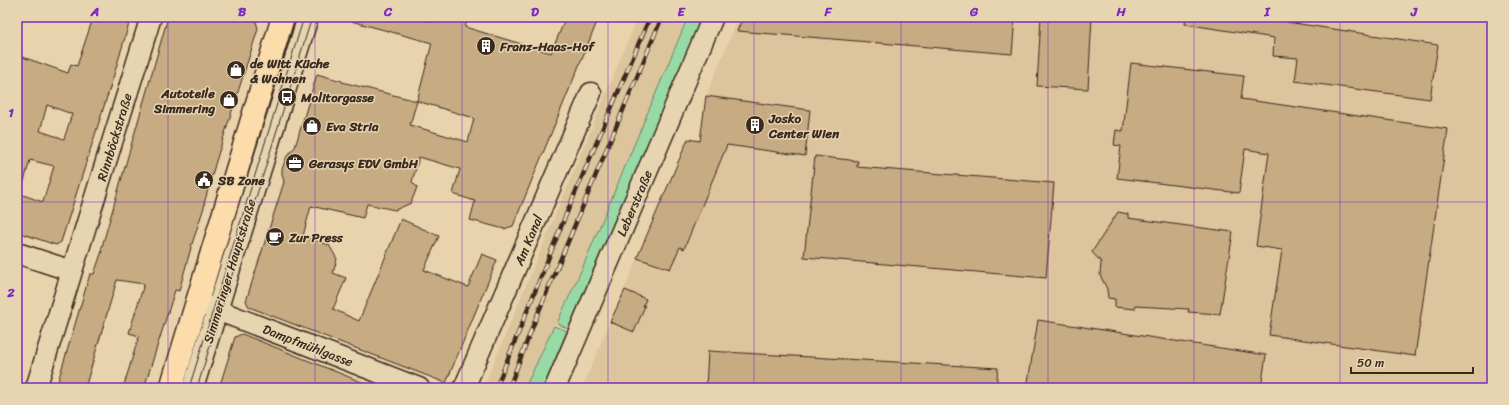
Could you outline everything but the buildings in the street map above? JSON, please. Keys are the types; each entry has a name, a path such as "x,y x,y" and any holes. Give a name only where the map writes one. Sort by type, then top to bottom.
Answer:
{"main road":[{"name":"Simmeringer Hauptstraße","path":"172,388 207,306 283,17"}],"street":[{"name":"Rinnböckstraße","path":"36,388 70,265 151,17"},
{"name":"Simmeringer Hauptstraße","path":"193,388 207,306 308,17"},
{"name":"Leberstraße","path":"554,388 713,17"},
{"name":"Am Kanal","path":"464,388 591,93"},
{"path":"17,253 70,265"},
{"name":"Dampfmühlgasse","path":"207,306 419,388"}],"shaded area":[{"path":"638,17 688,17 581,271 525,388 483,388"},
{"path":"739,17 1492,17 1492,388 582,388 688,139 700,141 706,96"}],"green space":[{"path":"688,17 702,17 568,329 557,323 581,271"},
{"path":"554,326 567,331 543,388 525,388"}],"tram line":[{"path":"189,388 304,17"},
{"path":"197,388 312,17"}],"railway":[{"path":"496,388 565,217 650,17"},
{"path":"509,388 536,318 662,17"}],"place":[{"name":"Franz-Haas-Hof","path":"486,46"},
{"name":"de Witt Küche & Wohnen","path":"236,70"},
{"name":"Molitorgasse","path":"287,97"},
{"name":"Autoteile Simmering","path":"229,100"},
{"name":"Josko Center Wien","path":"755,125"},
{"name":"Eva Stria","path":"312,126"},
{"name":"Gerasys EDV GmbH","path":"295,163"},
{"name":"SB Zone","path":"204,180"},
{"name":"Zur Press","path":"275,237"}]}
